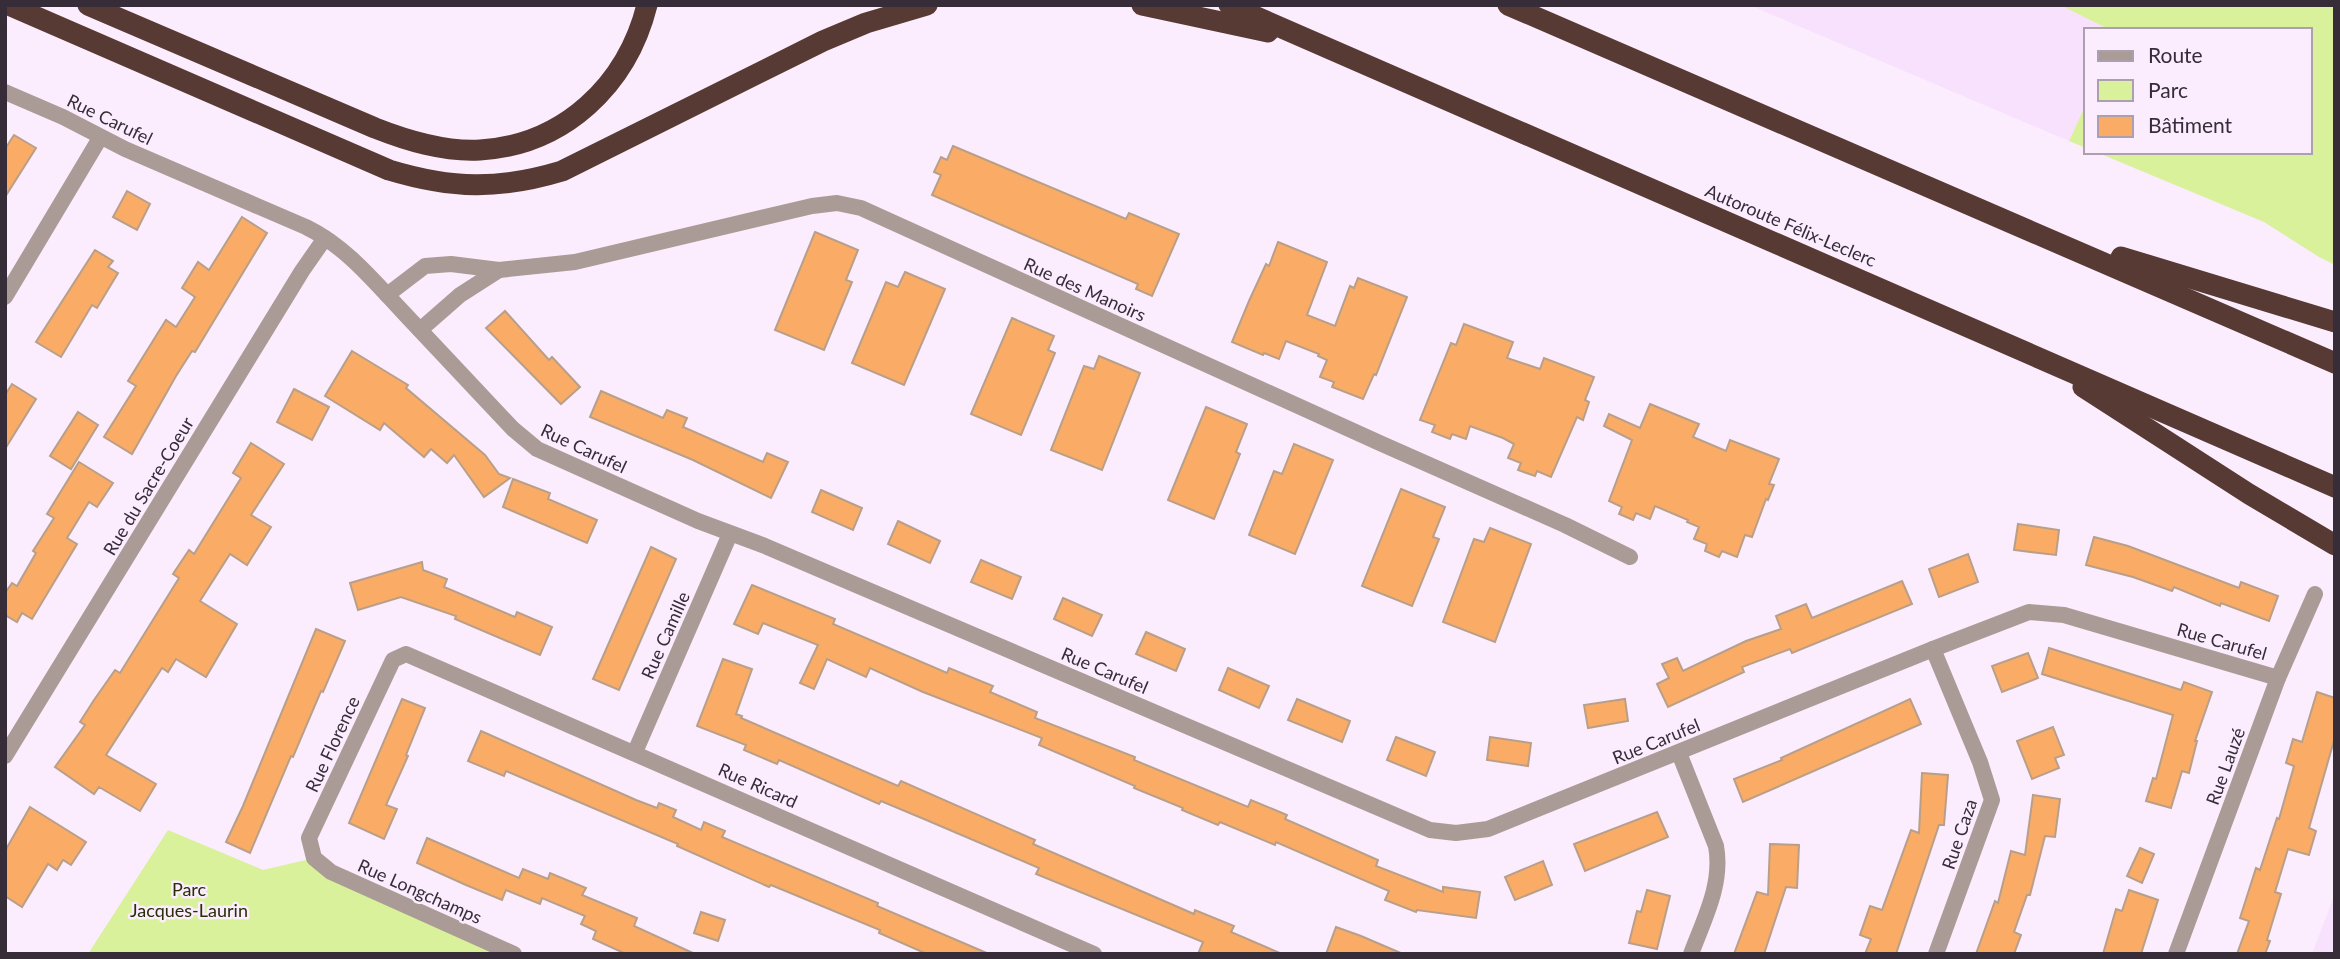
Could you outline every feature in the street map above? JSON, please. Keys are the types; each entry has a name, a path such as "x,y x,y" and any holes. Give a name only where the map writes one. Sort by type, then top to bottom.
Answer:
{"highway":[{"path":"9,5 389,170 438,183 480,186 532,180 562,171 823,41 866,23 926,5"},
{"path":"88,5 375,128 420,143 480,150 519,143 538,136 574,117 589,105 605,90 628,59 647,5"},
{"path":"1142,5 1311,41"},
{"name":"Autoroute Félix-Leclerc","path":"1228,5 2335,487"},
{"path":"1508,5 2335,363"},
{"path":"2018,225 2335,322"},
{"path":"2028,352 2249,494 2335,545"}],"street":[{"name":"Rue Carufel","path":"5,92 63,117 100,138 306,227 325,238 347,254 513,429 537,449 730,534 765,546 1430,830 1456,833 1488,829 2029,612 2064,615 2278,678"},
{"path":"5,297 100,138"},
{"name":"Rue des Manoirs","path":"387,295 425,266 451,264 499,271 575,262 812,206 837,203 861,208 1381,444 1565,524 1630,557"},
{"name":"Rue du Sacre-Coeur","path":"5,756 302,271 325,238"},
{"name":"Rue des Manoirs","path":"420,330 460,295 499,271"},
{"name":"Rue Camille","path":"635,752 730,534"},
{"name":"Rue Lauzé","path":"2176,954 2278,678 2315,594"},
{"name":"Rue Caza","path":"1933,649 1980,762 1992,800 1936,954"},
{"name":"Rue Ricard","path":"406,654 1092,954"},
{"name":"Rue Florence","path":"314,858 309,838 393,660 406,654"},
{"path":"1679,753 1716,846 1719,862 1718,878 1691,954"},
{"name":"Rue Longchamps","path":"314,858 331,872 507,952"}],"shaded area":[{"path":"1749,5 2060,5 2106,28 2084,28 2084,108 2069,141"},
{"path":"2335,894 2335,954 2312,954"}],"green space":[{"path":"2060,5 2335,5 2335,265 2264,222 2101,154 2312,154 2312,28 2106,28"},
{"path":"2084,108 2084,147 2069,141"},
{"name":"Parc Jacques-Laurin","path":"168,830 263,870 314,858 502,954 88,954"}],"building":[{"path":"14,135 36,148 5,197 5,149"},
{"path":"953,146 1126,219 1129,213 1179,234 1152,296 1136,289 1138,284 932,195 941,175 934,172 941,157 947,160"},
{"path":"127,191 150,204 137,230 113,217"},
{"path":"242,217 267,233 195,352 192,351 176,376 132,454 104,437 136,386 128,381 166,320 176,327 195,297 182,288 198,262 209,270"},
{"path":"815,232 858,250 846,280 852,282 824,350 775,330"},
{"path":"1278,242 1327,262 1307,315 1335,326 1350,286 1354,288 1358,278 1407,297 1376,375 1374,374 1363,399 1332,387 1334,382 1320,377 1327,360 1318,356 1319,354 1286,341 1279,359 1232,342"},
{"path":"95,250 113,261 108,267 118,273 97,308 92,305 61,357 36,342"},
{"path":"905,272 945,289 904,385 852,363 886,282 898,287"},
{"path":"505,311 549,360 552,357 580,387 561,404 486,328"},
{"path":"1012,318 1054,336 1048,350 1055,353 1021,435 971,414"},
{"path":"1464,324 1513,342 1507,358 1540,369 1544,358 1594,377 1585,400 1589,402 1583,420 1577,417 1551,477 1537,471 1535,476 1518,470 1521,463 1508,458 1514,444 1503,438 1470,426 1466,439 1452,434 1450,439 1432,432 1435,425 1420,420 1451,343 1456,345"},
{"path":"352,351 408,385 406,388 485,455 499,474 510,478 484,497 454,455 447,463 431,449 424,457 384,423 380,430 325,396"},
{"path":"1099,356 1140,373 1102,470 1051,450 1084,366 1094,369"},
{"path":"12,384 36,399 5,449 5,395"},
{"path":"294,389 329,407 312,440 277,422"},
{"path":"601,391 663,418 667,410 687,418 683,427 763,462 767,453 788,462 771,498 693,460 590,417"},
{"path":"1650,404 1699,424 1693,437 1726,451 1730,440 1779,459 1769,484 1774,485 1768,500 1766,499 1752,537 1745,535 1737,557 1722,551 1719,557 1705,551 1707,544 1694,539 1699,527 1687,522 1688,520 1655,506 1650,519 1636,513 1633,520 1619,514 1622,507 1609,501 1632,440 1604,426 1609,414 1640,428"},
{"path":"1206,407 1247,424 1236,452 1240,454 1214,519 1168,500"},
{"path":"78,412 98,425 71,469 50,456"},
{"path":"251,443 284,464 251,515 271,527 247,565 230,554 200,601 237,624 206,677 176,659 168,672 162,668 106,755 156,784 140,811 99,787 94,794 55,767 85,725 80,722 94,700 115,670 120,673 179,578 173,574 189,550 194,554 241,478 233,473"},
{"path":"1294,444 1333,460 1295,554 1249,535 1274,471 1282,474"},
{"path":"79,462 113,483 97,507 89,502 67,538 77,544 32,619 22,613 17,622 5,615 5,593 12,583 17,586 36,553 33,551 54,518 47,514"},
{"path":"513,479 550,493 548,499 597,520 587,543 503,507"},
{"path":"1401,489 1445,507 1433,537 1439,539 1412,606 1362,586"},
{"path":"821,490 862,508 853,530 812,512"},
{"path":"898,521 940,541 930,563 888,544"},
{"path":"2018,524 2059,530 2056,555 2014,550"},
{"path":"1490,528 1531,544 1495,642 1443,622 1474,539 1484,542"},
{"path":"2094,537 2128,546 2239,588 2241,582 2278,596 2269,621 2221,603 2220,606 2174,587 2172,591 2133,577 2086,565"},
{"path":"651,547 676,559 619,690 593,679"},
{"path":"1968,554 1978,582 1939,597 1929,569"},
{"path":"981,560 1021,577 1012,599 971,582"},
{"path":"422,562 423,570 447,579 444,587 515,617 517,612 552,627 540,655 455,619 456,616 401,597 358,610 350,583"},
{"path":"1902,581 1912,604 1792,653 1790,649 1742,667 1744,672 1668,707 1657,684 1669,678 1662,664 1677,658 1683,671 1746,641 1781,629 1776,616 1806,604 1812,618"},
{"path":"752,585 835,619 833,624 947,673 949,668 993,686 990,692 1037,712 1035,718 1135,757 1134,760 1248,807 1251,800 1287,815 1285,819 1378,860 1376,866 1443,892 1443,887 1480,892 1476,918 1416,912 1385,900 1389,891 1276,842 1275,845 1220,822 1218,825 1182,810 1183,808 1134,788 1135,786 1039,745 1042,738 923,692 870,668 866,677 827,659 814,689 800,683 818,645 763,623 758,634 734,624"},
{"path":"1063,598 1102,615 1092,636 1054,619"},
{"path":"316,629 345,641 293,757 291,756 250,853 226,842"},
{"path":"1146,632 1185,649 1176,671 1136,654"},
{"path":"2049,648 2181,690 2184,682 2212,692 2195,741 2189,773 2182,771 2171,808 2146,801 2153,778 2156,779 2173,715 2042,674"},
{"path":"2028,653 2038,678 2002,692 1992,666"},
{"path":"723,659 752,669 736,714 742,716 741,718 898,786 901,781 1035,840 1033,844 1194,914 1195,910 1234,926 1231,932 1282,954 1198,954 1203,942 1036,874 1039,868 881,801 879,804 779,760 777,764 744,750 746,745 697,726"},
{"path":"1228,668 1269,686 1259,708 1219,690"},
{"path":"2317,692 2335,698 2335,737 2309,828 2316,831 2309,855 2288,849 2275,892 2281,894 2265,954 2237,954 2249,921 2240,918 2256,868 2260,870 2277,818 2279,819 2294,766 2286,763 2293,739 2302,742"},
{"path":"402,699 425,708 406,755 408,756 386,805 397,809 384,839 349,823"},
{"path":"1297,699 1350,721 1342,742 1288,720"},
{"path":"1625,699 1628,721 1588,728 1584,705"},
{"path":"1910,699 1921,724 1743,802 1734,779 1782,760 1781,758"},
{"path":"2053,727 2064,755 2055,758 2059,768 2032,779 2017,741"},
{"path":"481,731 636,800 657,808 659,803 676,810 673,817 701,830 704,822 725,831 722,837 878,903 877,906 989,954 927,954 879,933 880,930 771,885 769,887 677,846 678,844 506,771 504,776 468,761"},
{"path":"1396,737 1435,752 1426,776 1387,760"},
{"path":"1490,737 1531,743 1528,766 1487,760"},
{"path":"1922,773 1948,775 1944,825 1939,825 1896,954 1865,954 1871,939 1860,935 1870,906 1882,910 1911,830 1919,833"},
{"path":"2033,795 2060,799 2055,837 2045,836 2030,895 2027,895 2014,932 2021,935 2014,954 1976,954 1995,901 1998,903 2011,851 2025,855"},
{"path":"30,807 86,842 71,865 63,860 57,870 48,864 22,907 5,896 5,851"},
{"path":"1657,812 1668,837 1585,871 1574,844"},
{"path":"427,838 519,878 523,869 548,879 550,873 586,888 582,895 637,918 634,926 695,954 626,954 593,939 596,931 581,924 585,916 542,898 540,904 506,890 502,900 466,885 417,863"},
{"path":"1770,844 1799,845 1797,888 1786,887 1764,954 1734,954 1757,892 1768,895"},
{"path":"2140,848 2154,854 2142,883 2127,876"},
{"path":"1543,861 1552,885 1515,900 1505,877"},
{"path":"1647,890 1670,896 1657,949 1629,943 1637,911 1641,912"},
{"path":"2129,890 2158,900 2141,954 2103,954 2116,909 2122,911"},
{"path":"701,912 725,920 718,941 694,933"},
{"path":"1336,927 1361,936 1403,954 1326,954"}]}
